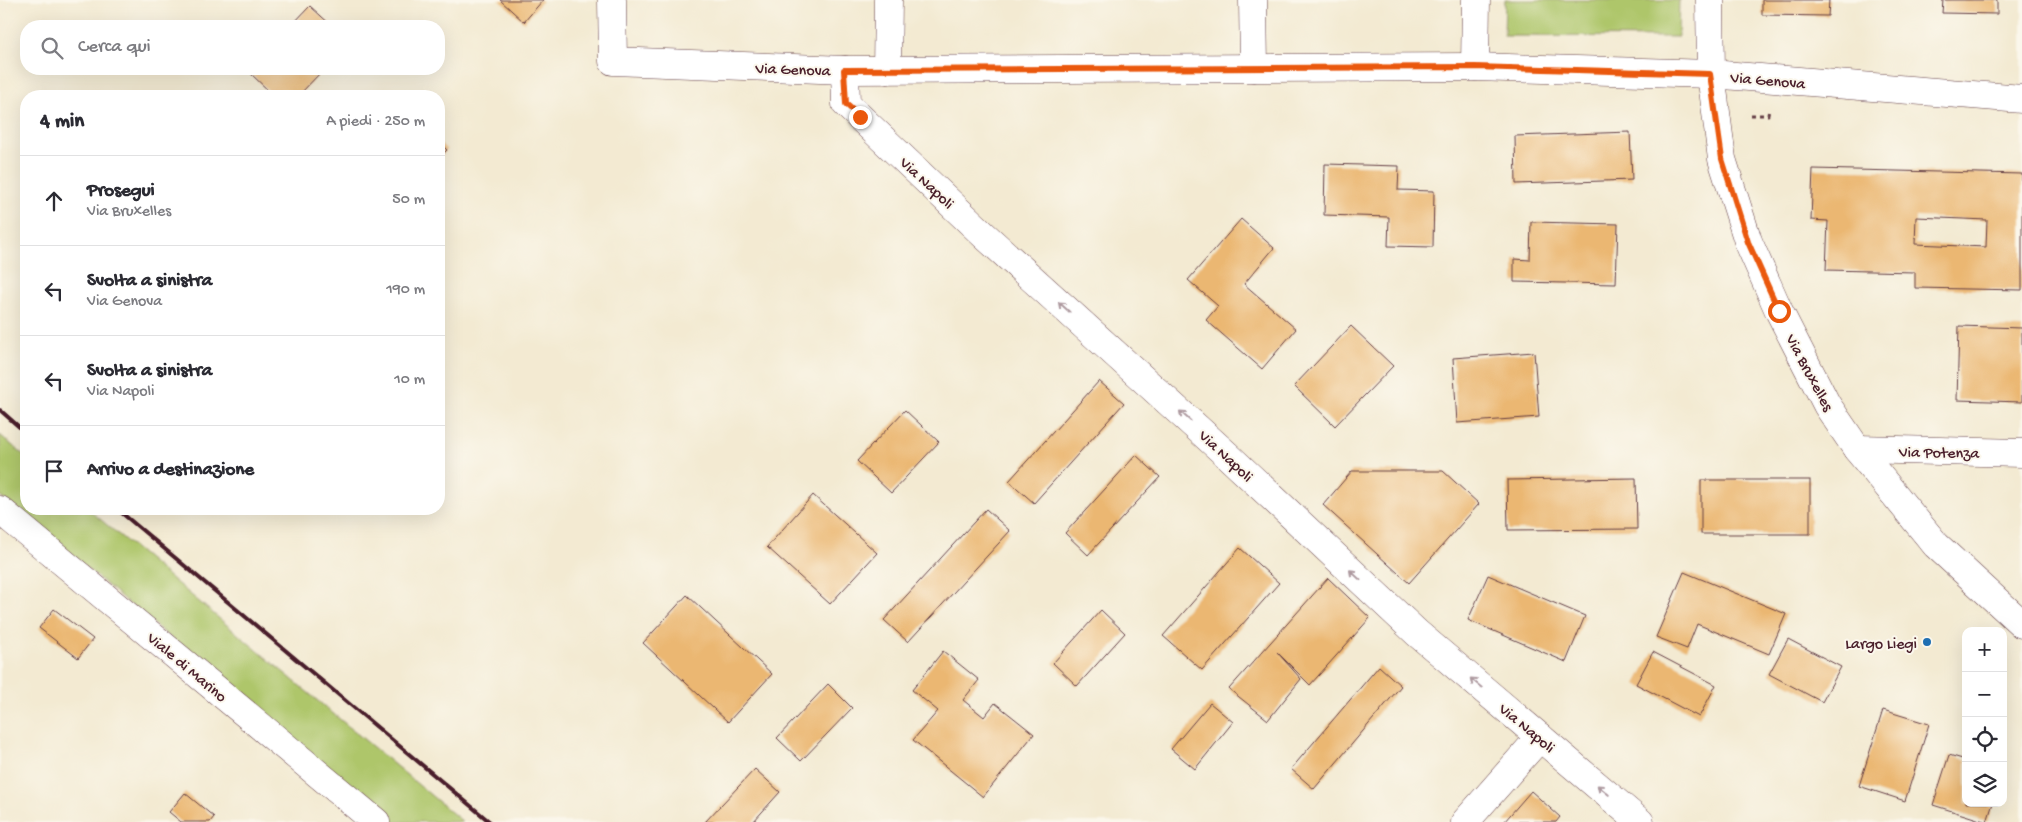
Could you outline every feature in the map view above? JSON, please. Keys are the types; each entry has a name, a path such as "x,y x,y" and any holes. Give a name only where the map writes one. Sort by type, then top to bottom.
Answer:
{"street":[{"name":"Via Genova","path":"612,0 613,61 844,70 1475,67 1710,74 2022,99"},
{"path":"887,70 888,0"},
{"path":"1253,0 1254,68"},
{"path":"1475,67 1476,0"},
{"name":"Via Bruxelles","path":"1710,0 1710,74 1722,159 1748,242 1779,311 1827,405 1857,449 1936,545 2022,624"},
{"name":"Via Napoli","path":"844,70 846,104 984,235 1227,455 1417,633 1640,822"},
{"name":"Via Potenza","path":"1857,449 2022,452"},
{"name":"Viale di Marino","path":"0,510 376,822"},
{"path":"1465,822 1540,737"}],"path":[{"path":"1751,115 1768,115 1768,109"}],"green space":[{"path":"1505,0 1679,0 1678,37 1504,36"},
{"path":"0,435 20,452 20,513 0,496"},
{"path":"23,515 95,515 463,822 391,822"}],"building":[{"path":"500,0 543,0 524,22"},
{"path":"1762,0 1829,0 1828,16 1762,15"},
{"path":"1943,0 1997,0 1997,14 1942,13"},
{"path":"310,6 325,20 297,20"},
{"path":"252,75 318,75 304,90 268,90"},
{"path":"1630,132 1632,180 1516,184 1515,136"},
{"path":"1325,164 1399,166 1398,190 1434,191 1433,247 1388,246 1389,217 1324,215"},
{"path":"1813,169 2022,174 2022,290 1915,288 1915,272 1826,270 1828,221 1811,220","holes":["1916,217 1987,220 1986,247 1915,244"]},
{"path":"1241,219 1274,248 1244,284 1296,329 1262,369 1206,320 1218,306 1188,280"},
{"path":"1531,222 1618,224 1616,284 1514,282 1514,259 1530,260"},
{"path":"1351,326 1393,366 1335,426 1294,386"},
{"path":"1959,326 2022,328 2022,402 1957,400"},
{"path":"1534,352 1539,417 1457,423 1453,358"},
{"path":"1099,381 1124,403 1034,503 1009,481"},
{"path":"905,410 939,442 891,493 857,461"},
{"path":"1136,455 1160,477 1088,555 1065,533"},
{"path":"1352,471 1443,471 1479,504 1409,583 1323,505"},
{"path":"1636,478 1637,529 1508,530 1507,480"},
{"path":"1701,480 1810,480 1810,534 1701,534"},
{"path":"813,495 877,553 830,604 767,547"},
{"path":"986,509 1010,531 908,642 884,620"},
{"path":"1240,548 1279,583 1202,670 1163,636"},
{"path":"1684,572 1786,614 1769,654 1697,624 1687,649 1656,637"},
{"path":"1488,575 1585,616 1566,662 1468,620"},
{"path":"1328,578 1370,618 1310,685 1277,652 1301,679 1268,720 1229,689"},
{"path":"687,595 772,674 728,722 643,643"},
{"path":"54,609 93,639 78,658 39,628"},
{"path":"1101,610 1125,633 1077,686 1053,663"},
{"path":"1788,639 1841,667 1822,702 1769,674"},
{"path":"943,651 979,680 963,700 984,717 995,703 1034,734 983,797 913,740 938,711 912,690"},
{"path":"1653,652 1716,685 1699,717 1636,684"},
{"path":"1379,666 1401,686 1314,789 1291,769"},
{"path":"828,684 852,708 801,761 777,738"},
{"path":"1210,703 1233,722 1195,769 1171,749"},
{"path":"1883,710 1929,724 1905,801 1859,786"},
{"path":"1949,755 1962,759 1962,807 1992,807 1987,822 1933,805"},
{"path":"755,769 780,792 753,822 705,822"},
{"path":"1531,791 1560,817 1556,822 1504,822"},
{"path":"185,793 214,817 210,822 181,822 169,812"}],"railway":[{"path":"0,410 20,428"},
{"path":"124,515 490,822"}],"place":[{"name":"Largo Liegi","path":"1927,642"}],"route":[{"path":"860,117 846,104 844,70 1475,67 1710,74 1722,159 1748,242 1779,311"}]}
